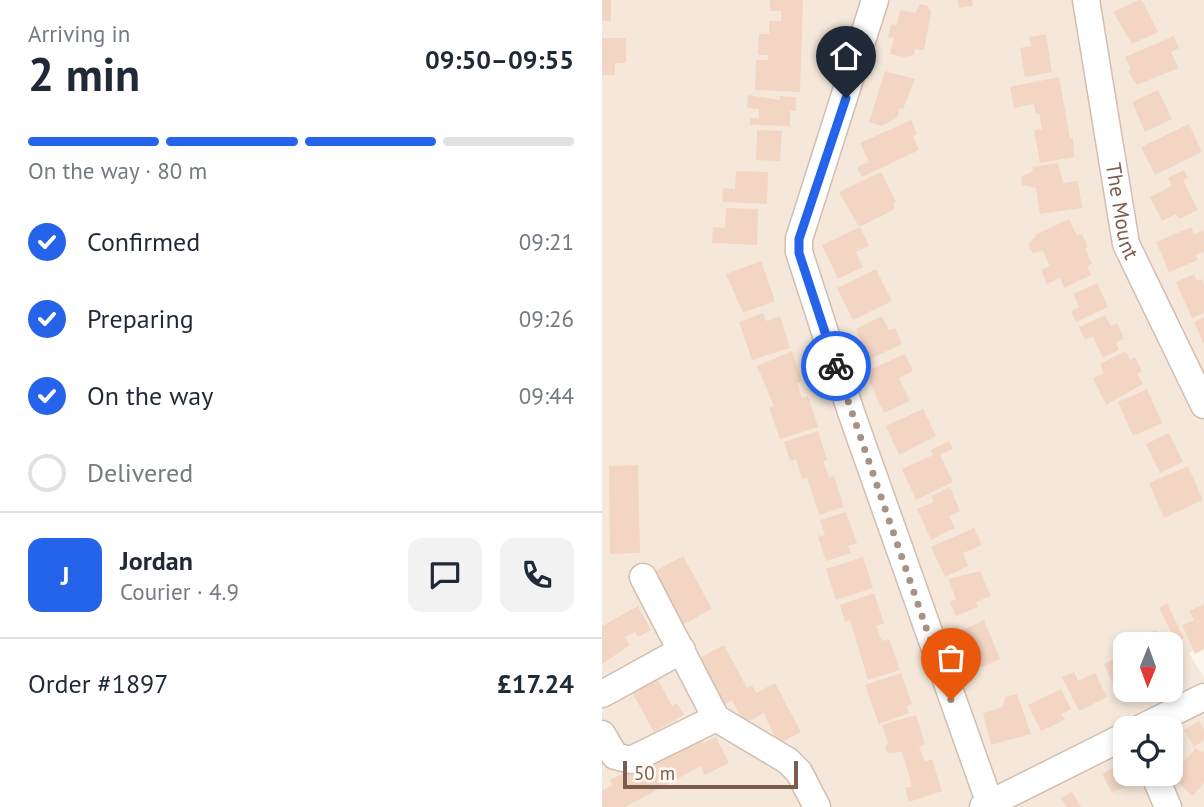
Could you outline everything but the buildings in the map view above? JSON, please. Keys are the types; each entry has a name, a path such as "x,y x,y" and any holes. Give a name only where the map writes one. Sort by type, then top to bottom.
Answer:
{"street":[{"path":"875,0 799,239 799,253 986,805 1113,742"},
{"name":"The Mount","path":"1086,0 1126,244 1204,405"},
{"path":"643,577 716,718 788,761 799,772 817,807"},
{"path":"602,694 682,650"},
{"path":"1165,716 1204,697"},
{"path":"602,734 615,756 631,760 716,718"},
{"path":"1159,786 1168,807"}],"shaded area":[{"path":"602,0 1204,0 1204,644 1189,653 1204,678 1204,807 602,807"}],"way so far":[{"path":"836,366 951,700"}],"route":[{"path":"836,366 802,265 799,239 846,98"}]}
